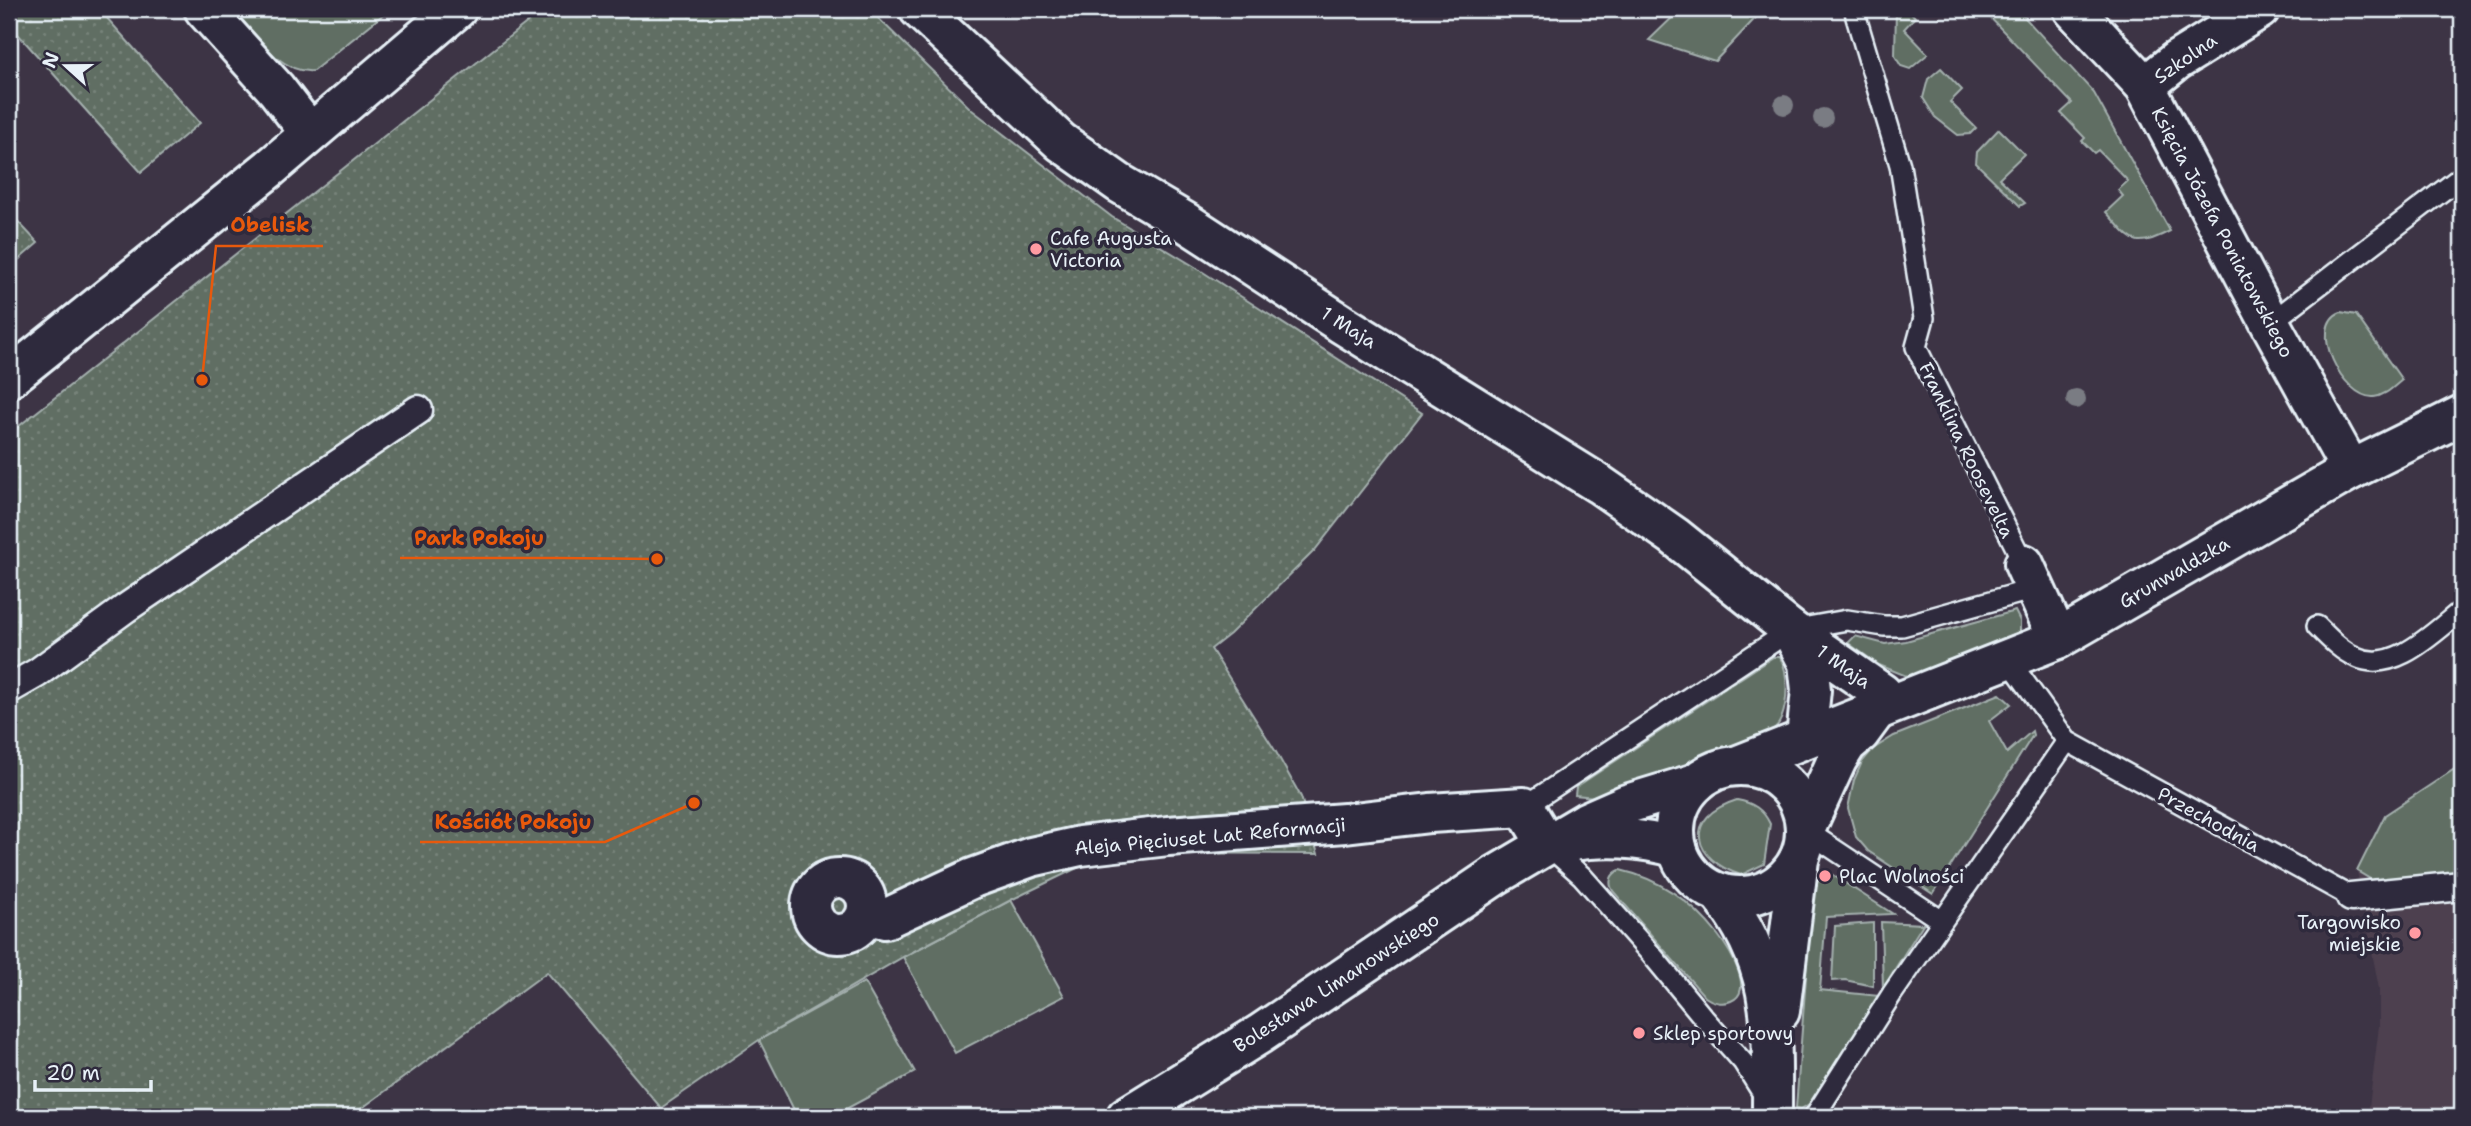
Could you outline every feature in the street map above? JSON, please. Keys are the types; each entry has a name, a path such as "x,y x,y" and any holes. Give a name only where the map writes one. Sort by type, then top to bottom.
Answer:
{"street":[{"path":"204,9 276,89 310,133"},
{"path":"9,378 270,168 457,9"},
{"name":"1 Maja","path":"919,9 1061,142 1119,183 1599,484 1674,537 1791,631 1882,694 1877,709"},
{"name":"Księcia Józefa Poniatowskiego","path":"2073,9 2145,86 2351,470"},
{"name":"Szkolna","path":"2145,86 2176,61 2260,9"},
{"path":"9,689 37,673 126,608 418,410"},
{"name":"Grunwaldzka","path":"1877,709 2058,639 2351,470 2462,415"},
{"name":"Franklina Roosevelta","path":"2029,576 2058,639"},
{"name":"1 Maja","path":"1791,631 1808,663 1811,690 1806,738"},
{"path":"1877,709 1837,760 1785,878 1765,891 1742,896 1719,893 1700,883 1685,867 1677,848 1677,813 1684,796 1696,783 1715,771 1736,766 1877,709"},
{"path":"1736,766 1761,769 1783,782 1798,803 1802,844 1773,1051"},
{"path":"1546,845 1586,822 1627,804 1696,783"},
{"path":"1524,807 1546,845"},
{"name":"Aleja Pięciuset Lat Reformacji","path":"868,915 885,919 973,878 1031,857 1080,846 1168,836 1524,807"},
{"path":"1546,845 1597,837 1622,837 1677,848"},
{"name":"Bolesława Limanowskiego","path":"1126,1117 1260,1034 1546,845"},
{"path":"2351,897 2462,886"},
{"path":"1719,893 1736,914 1762,968 1768,994 1773,1051 1772,1113"}],"lane":[{"name":"Franklina Roosevelta","path":"1855,9 1900,165 1924,318 1916,347 2029,576"},
{"path":"2270,323 2462,176"},
{"path":"1524,807 1791,631 1847,620 1902,626 2029,576"},
{"path":"2317,626 2357,658 2378,661 2396,657 2462,610"},
{"path":"1814,1117 1879,1013 2067,741 2008,659"},
{"name":"Przechodnia","path":"2067,741 2351,897"},
{"path":"1802,844 1942,921"},
{"path":"1546,845 1582,876 1743,1062 1772,1113"}],"shaded area":[{"name":"Targowisko miejskie","path":"2462,764 2462,1117 2370,1117 2379,1026 2379,989 2357,871 2385,815"}],"green space":[{"path":"9,9 99,9 200,123 141,172 9,24"},
{"path":"233,9 390,9 313,71 289,66 278,59"},
{"path":"544,9 869,9 972,110 1112,217 1192,265 1422,413 1315,550 1230,634 1211,649 1301,797 1318,854 1108,853 903,957 759,1040 661,1108 547,972 350,1117 9,1117 9,434"},
{"path":"1681,9 1764,9 1715,61 1649,40"},
{"path":"1896,9 1908,9 1915,17 1904,29 1928,54 1910,69 1901,66 1895,56"},
{"path":"1982,9 2017,9 2094,93 2170,231 2148,240 2134,240 2106,212 2123,196 2118,190 2128,181 2098,150 2094,153 2082,141 2085,138 2061,113 2072,103"},
{"path":"1941,68 1962,90 1950,102 1976,128 1970,134 1958,135 1935,117 1923,98 1928,79"},
{"path":"1999,129 2024,154 1999,178 2025,203 2020,206 1976,163 1977,152"},
{"path":"9,212 38,243 9,268"},
{"path":"2341,312 2356,315 2402,380 2382,395 2374,397 2362,394 2351,386 2333,360 2327,331 2331,319"},
{"path":"2015,611 2020,621 2020,632 1909,677 1879,665 1848,643 1855,636 1885,644 1906,641"},
{"path":"1773,657 1780,657 1783,664 1786,688 1781,719 1770,732 1621,793 1595,797 1575,795 1576,787"},
{"path":"2000,694 2011,704 1989,721 2007,753 2032,731 2033,735 1933,894 1868,851 1856,837 1848,808 1854,780 1862,762 1873,749 1894,736"},
{"path":"2462,764 2462,874 2372,880 2357,871 2385,815"},
{"path":"1737,800 1757,807 1770,824 1764,864 1741,875 1712,859 1700,838 1701,827 1708,817 1719,807"},
{"path":"1620,870 1662,886 1687,903 1708,923 1728,949 1738,969 1741,988 1738,996 1724,1003 1705,997 1613,891 1611,879"},
{"path":"1831,874 1893,914 1826,917 1820,990 1880,996 1814,1101 1801,1109 1796,1108 1813,885 1816,880"},
{"path":"1011,900 1064,996 955,1053 903,957"},
{"path":"1881,922 1923,924 1883,988"},
{"path":"1873,923 1873,986 1845,980 1832,981 1835,926"},
{"path":"864,982 915,1072 831,1117 797,1116 759,1040"}],"place":[{"name":"Cafe Augusta Victoria","path":"1036,249"},
{"name":"Obelisk","path":"202,380"},
{"name":"Park Pokoju","path":"657,559"},
{"name":"Kościół Pokoju","path":"694,803"},
{"name":"Plac Wolności","path":"1825,876"},
{"name":"Targowisko miejskie","path":"2415,933"},
{"name":"Sklep sportowy","path":"1639,1033"}]}
